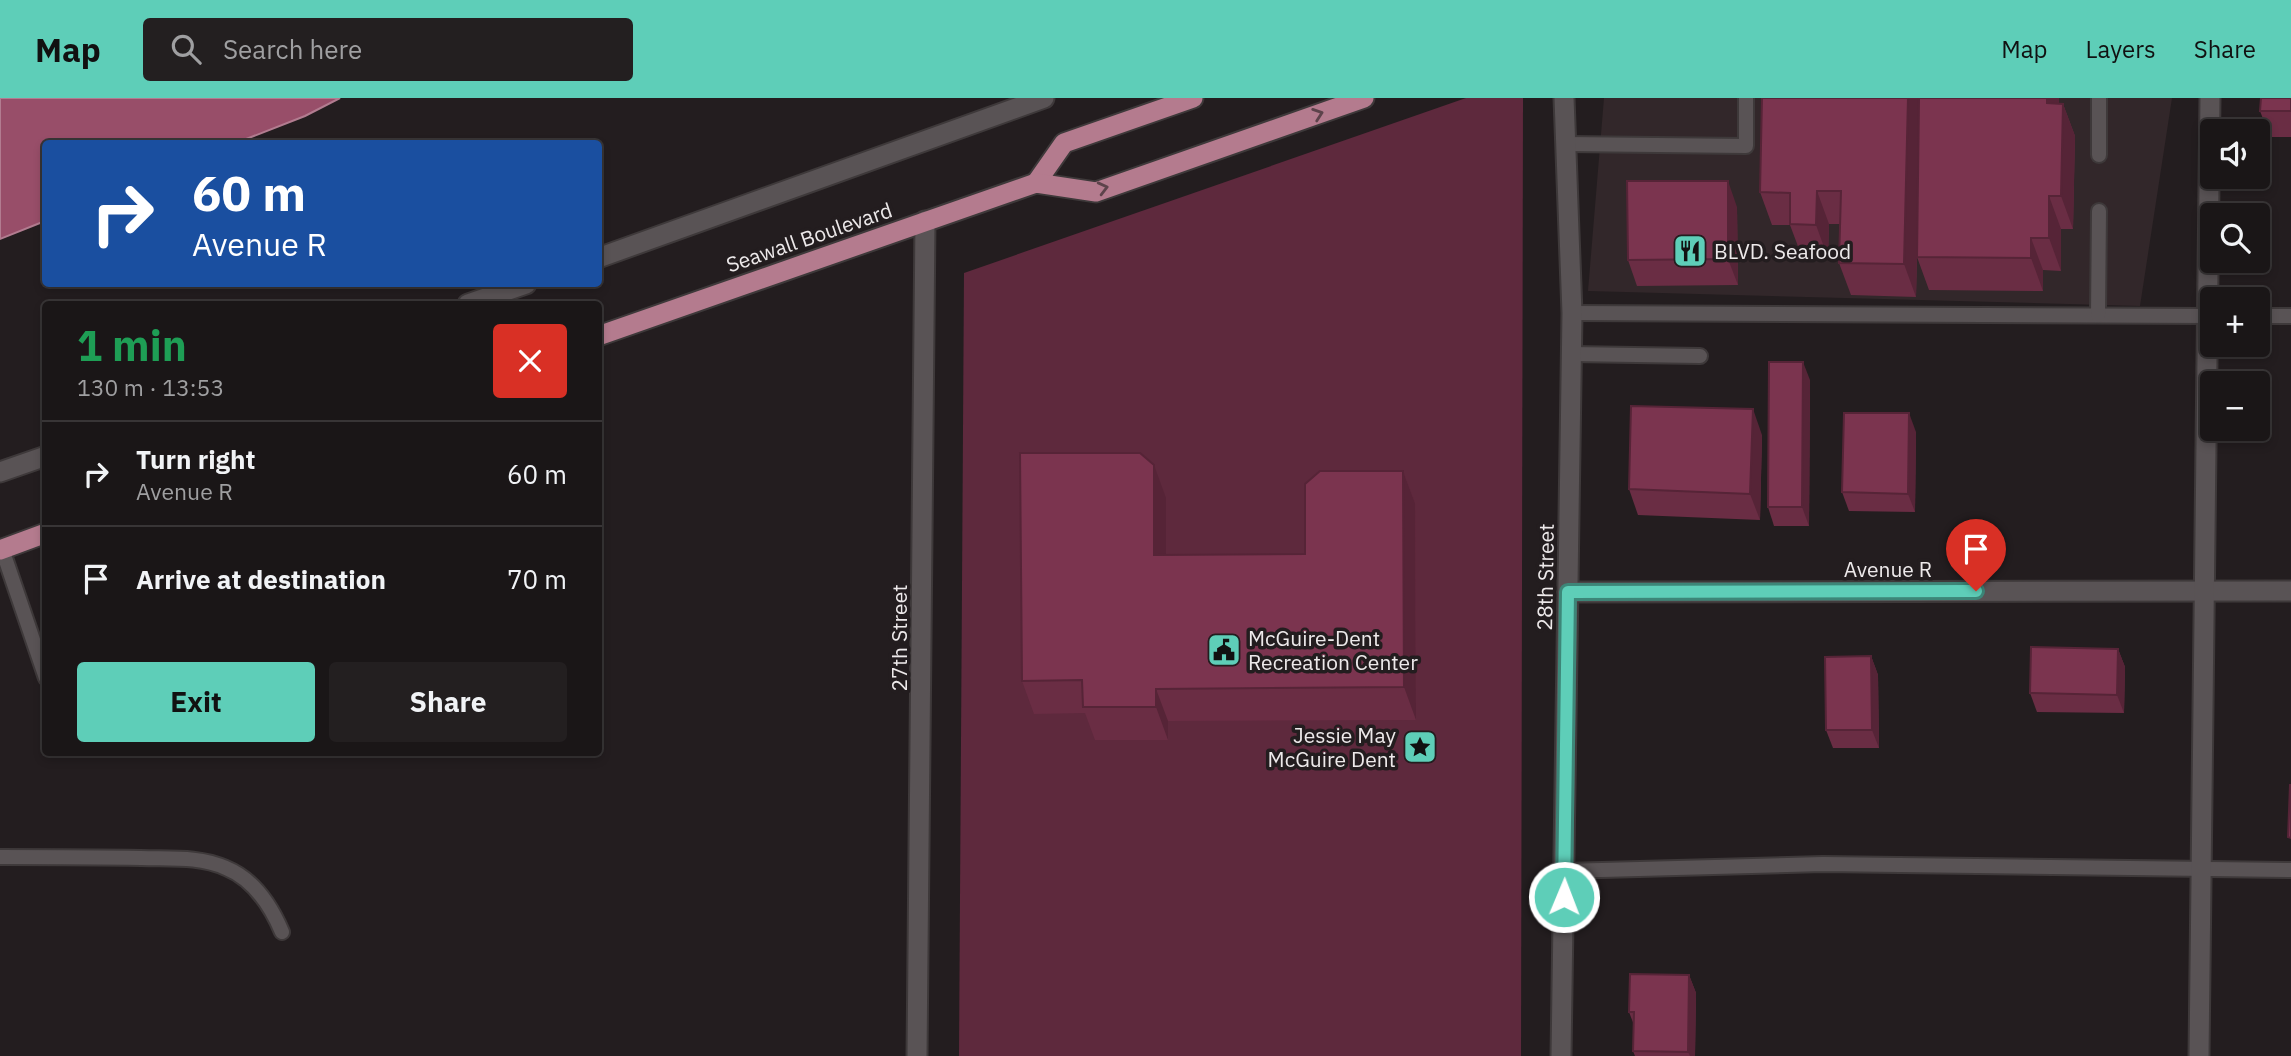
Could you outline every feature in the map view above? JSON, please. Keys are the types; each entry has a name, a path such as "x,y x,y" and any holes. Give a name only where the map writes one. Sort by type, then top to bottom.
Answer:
{"main road":[{"path":"1036,183 1064,143 1193,98"},
{"name":"Seawall Boulevard","path":"602,335 1036,183 1096,192 1364,98"},
{"path":"1,549 42,534"}],"street":[{"path":"602,257 1044,98"},
{"name":"28th Street","path":"1561,1056 1572,313 1564,98"},
{"path":"2210,98 2210,287"},
{"name":"27th Street","path":"917,1056 925,221"},
{"path":"477,301 517,287"},
{"path":"2199,1056 2209,357"},
{"path":"0,472 42,457"},
{"name":"Avenue R","path":"1568,592 2291,591"}],"lane":[{"path":"1566,144 1746,146 1746,98"},
{"path":"2099,98 2099,155"},
{"path":"2098,315 2099,211"},
{"path":"1572,313 2200,316"},
{"path":"2270,316 2291,316"},
{"path":"1571,354 1700,356"},
{"path":"1,549 42,667"},
{"path":"0,857 199,860 228,868 247,881 265,900 282,932"},
{"path":"1564,871 1823,864 2291,870"}],"shaded area":[{"path":"0,98 340,98 305,116 244,140 42,140 42,222 0,239"},
{"path":"1466,98 1523,98 1521,1056 959,1056 964,273"},
{"path":"1604,98 2172,98 2140,306 1588,291"}],"building":[{"path":"1762,98 1908,98 1904,264 1839,263 1841,191 1817,191 1816,225 1790,224 1790,193 1760,192"},
{"path":"1919,98 2047,98 2047,103 2063,104 2061,196 2049,196 2049,238 2031,238 2031,258 1917,257"},
{"path":"2261,98 2291,98 2291,111 2260,111"},
{"path":"1627,181 1728,181 1728,259 1628,260"},
{"path":"1769,362 1803,362 1802,507 1768,507"},
{"path":"1631,406 1753,409 1750,494 1629,489"},
{"path":"1844,413 1909,413 1908,494 1842,492"},
{"name":"McGuire-Dent Recreation Center","path":"1020,453 1140,453 1154,465 1154,555 1305,554 1305,484 1320,471 1403,471 1404,687 1156,689 1156,707 1083,707 1082,680 1022,681"},
{"path":"2031,647 2118,649 2117,695 2030,693"},
{"path":"1871,656 1872,730 1826,730 1825,657"},
{"path":"2291,785 2291,838 2288,837"},
{"path":"1630,974 1689,975 1688,1052 1633,1051 1634,1012 1629,1012"}],"place":[{"name":"BLVD. Seafood","path":"1690,251"},
{"name":"McGuire-Dent Recreation Center","path":"1224,650"},
{"name":"Jessie May McGuire Dent","path":"1420,747"}],"route":[{"path":"1564,897 1568,592 1976,591"}]}
